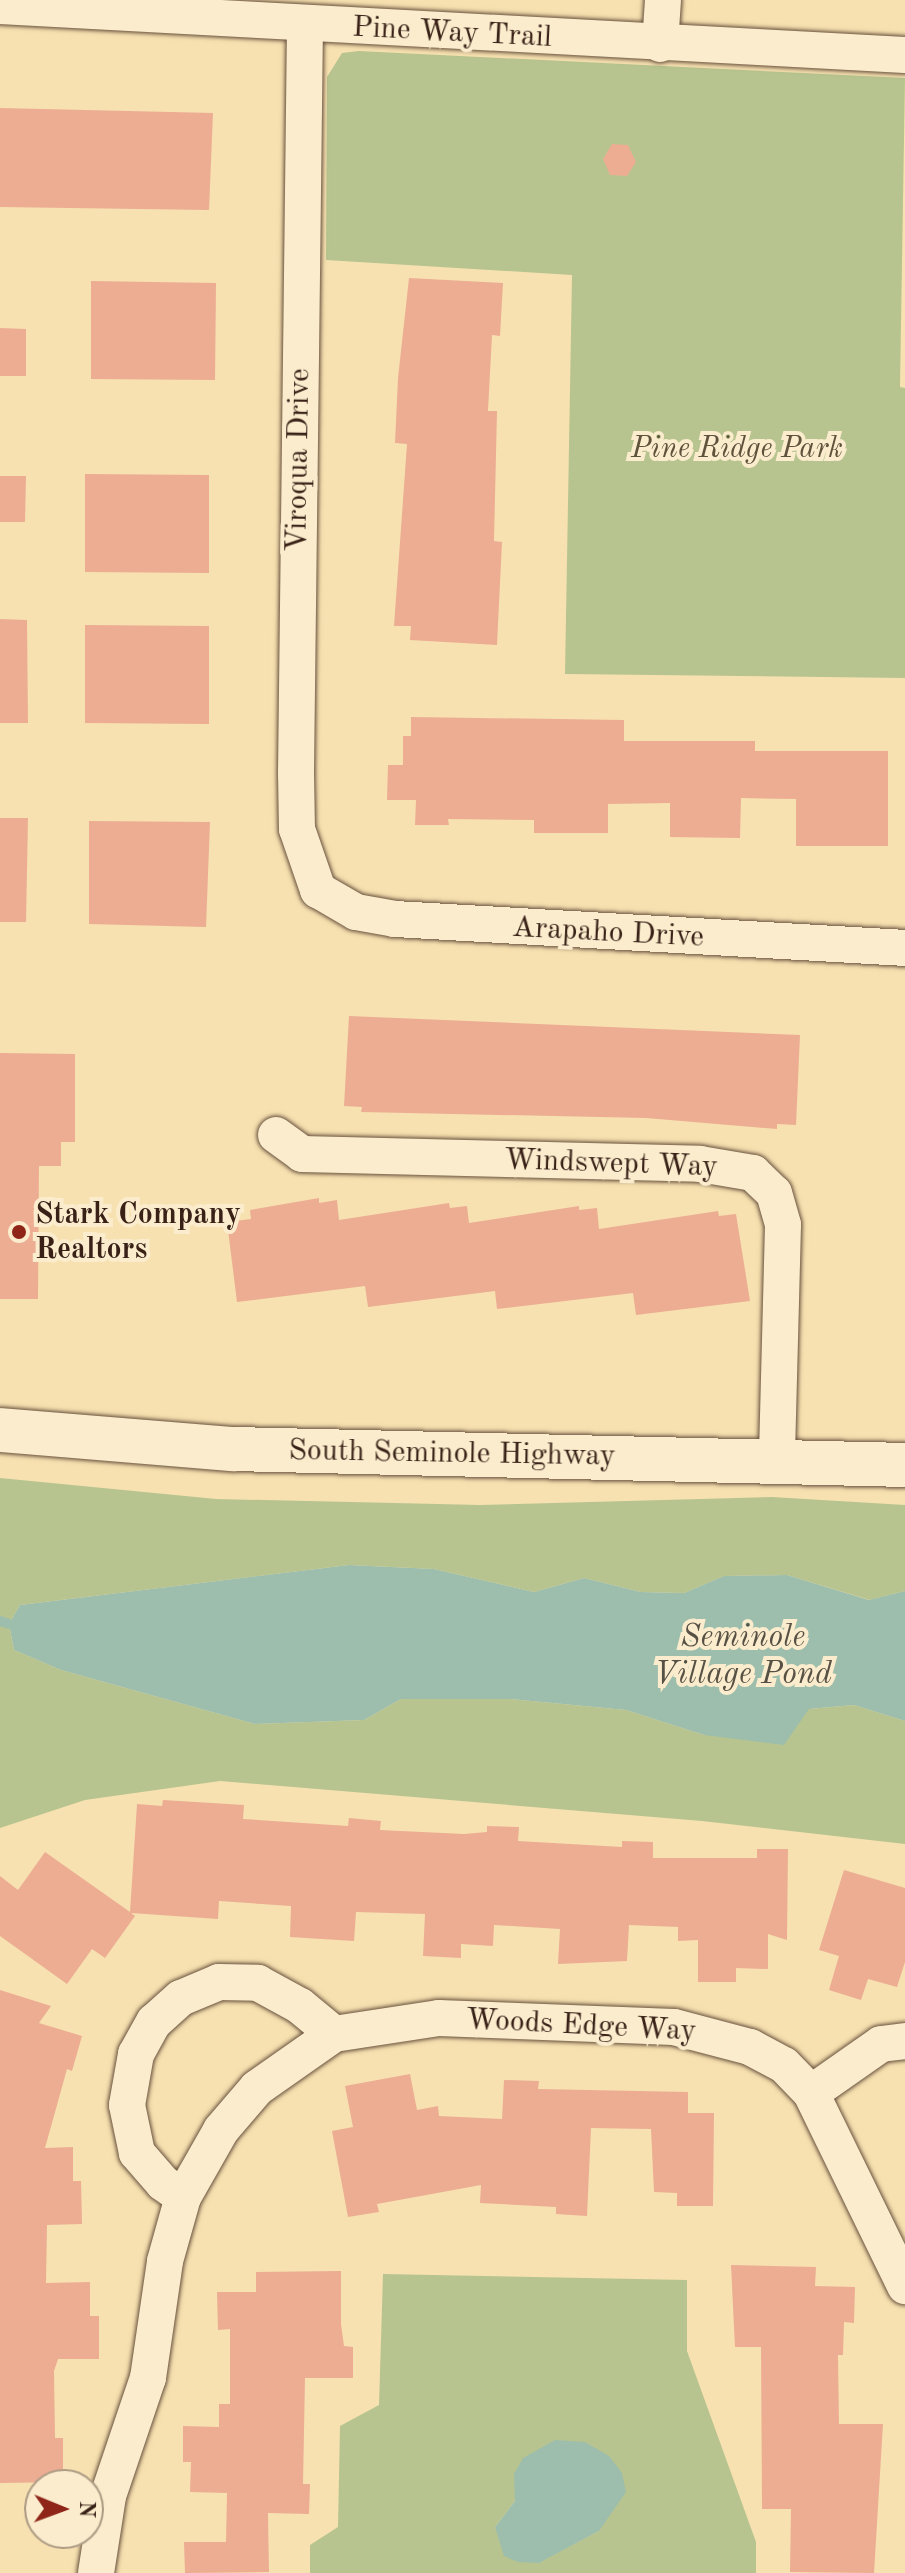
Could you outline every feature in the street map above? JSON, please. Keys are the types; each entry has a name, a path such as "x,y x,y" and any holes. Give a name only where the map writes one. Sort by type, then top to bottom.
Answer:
{"street":[{"path":"660,44 663,0"},
{"name":"Pine Way Trail","path":"0,6 54,5 328,17 660,44 905,55"},
{"name":"Viroqua Drive","path":"318,890 297,829 296,773 328,17"},
{"name":"Arapaho Drive","path":"318,890 347,909 395,919 905,948"},
{"name":"Windswept Way","path":"276,1135 302,1154 700,1164 753,1173 774,1193 783,1225 777,1458"},
{"name":"South Seminole Highway","path":"0,1430 233,1449 777,1458 905,1465"},
{"path":"183,2197 163,2183 137,2153 127,2105 136,2054 154,2022 181,1998 219,1982 258,1983 300,2006 334,2034"},
{"name":"Woods Edge Way","path":"96,2573 108,2496 148,2378 165,2261 183,2197 221,2130 257,2088 334,2034 439,2018 674,2027 750,2047 784,2065 811,2093 901,2264"},
{"path":"811,2093 881,2044 905,2041"}],"green space":[{"name":"Pine Ridge Park","path":"359,51 905,78 900,387 905,388 905,678 565,674 572,275 326,260 327,77 342,53"},
{"path":"0,1478 216,1499 480,1505 772,1497 905,1505 905,1591 870,1600 787,1575 724,1576 684,1593 641,1592 584,1578 534,1592 434,1569 349,1565 20,1605 9,1624 14,1650 61,1670 255,1724 364,1720 401,1699 510,1699 626,1710 704,1735 809,1709 854,1705 905,1721 905,1844 702,1821 220,1781 85,1800 0,1828"},
{"path":"383,2274 687,2280 687,2351 756,2542 756,2573 310,2573 310,2545 338,2527 340,2426 379,2405","holes":["515,2501 599,2531 538,2563 495,2527"]}],"water":[{"name":"Seminole Village Pond","path":"349,1565 434,1569 534,1592 584,1578 641,1592 684,1593 724,1576 787,1575 869,1600 905,1591 905,1721 854,1705 809,1709 784,1745 704,1735 626,1710 510,1699 401,1699 364,1720 255,1724 61,1670 14,1650 9,1624 20,1605"},
{"path":"555,2440 585,2442 609,2456 622,2473 626,2492 599,2531 539,2563 518,2562 504,2556 495,2527 515,2501 514,2474 523,2458"}],"building":[{"path":"0,108 213,113 209,210 0,207"},
{"path":"612,144 628,145 636,162 627,176 610,175 603,159"},
{"path":"409,278 503,283 500,336 492,335 488,411 497,411 494,541 502,542 497,645 410,640 411,626 394,626 407,444 395,443 398,378"},
{"path":"91,281 216,283 215,380 91,379"},
{"path":"0,328 26,329 26,376 0,376"},
{"path":"85,474 209,475 209,573 85,572"},
{"path":"0,476 26,476 25,522 0,522"},
{"path":"0,619 27,620 28,723 0,723"},
{"path":"85,625 209,626 209,724 85,723"},
{"path":"411,717 624,720 624,741 755,741 755,751 888,751 888,846 796,846 796,799 741,798 740,838 670,837 670,803 608,804 608,833 534,833 534,820 448,819 449,825 415,825 416,800 387,800 388,765 403,765 403,736 411,736"},
{"path":"0,818 28,818 26,922 0,922"},
{"path":"89,821 210,822 206,927 89,924"},
{"path":"349,1016 800,1035 796,1125 777,1124 777,1129 646,1118 361,1112 362,1107 344,1106"},
{"name":"Stark Company Realtors","path":"0,1053 75,1054 75,1142 61,1142 61,1166 39,1166 38,1299 0,1299"},
{"path":"319,1198 319,1203 337,1200 339,1220 449,1203 450,1208 467,1206 469,1223 579,1206 579,1210 597,1208 599,1229 718,1211 719,1216 736,1214 750,1301 636,1315 633,1293 497,1309 495,1291 368,1307 365,1286 237,1302 227,1222 251,1219 250,1210"},
{"path":"163,1800 244,1805 243,1819 348,1826 349,1818 381,1821 380,1830 464,1834 487,1832 487,1826 519,1827 518,1841 622,1847 622,1841 653,1842 653,1858 757,1858 757,1849 788,1849 787,1940 768,1934 768,1969 736,1968 736,1982 698,1982 698,1940 678,1941 678,1927 629,1925 627,1961 558,1964 560,1929 494,1925 493,1946 461,1944 461,1958 423,1956 425,1914 356,1912 354,1941 290,1937 291,1906 219,1901 218,1919 131,1913 135,1916 105,1958 92,1949 67,1984 0,1936 0,1876 18,1890 45,1852 130,1912 137,1804 162,1806"},
{"path":"844,1870 905,1888 905,1962 897,1987 868,1979 861,2000 829,1990 839,1956 819,1950"},
{"path":"0,1990 51,2006 39,2023 82,2036 72,2071 67,2069 45,2148 73,2147 73,2181 81,2181 82,2224 47,2225 46,2283 90,2282 90,2316 99,2316 99,2359 58,2359 54,2371 55,2438 63,2438 63,2469 24,2469 24,2483 0,2483"},
{"path":"410,2074 417,2110 438,2106 439,2116 502,2119 504,2080 539,2081 538,2089 688,2092 688,2113 714,2113 713,2206 677,2206 677,2193 654,2192 651,2129 591,2128 587,2216 556,2214 556,2207 480,2203 481,2185 377,2204 379,2212 348,2217 332,2131 353,2127 345,2086"},
{"path":"731,2265 816,2267 815,2286 855,2287 854,2323 844,2322 843,2355 838,2355 839,2424 883,2424 874,2573 790,2572 791,2509 762,2509 761,2347 735,2347"},
{"path":"341,2271 341,2324 344,2346 353,2347 353,2378 305,2378 303,2484 310,2484 309,2514 268,2513 269,2572 185,2573 184,2542 226,2542 227,2493 190,2492 191,2462 183,2462 183,2426 219,2427 219,2404 230,2404 230,2329 218,2330 217,2292 256,2292 256,2272"}],"waterway":[{"path":"0,1621 9,1624"}],"place":[{"name":"Stark Company Realtors","path":"19,1232"}]}
